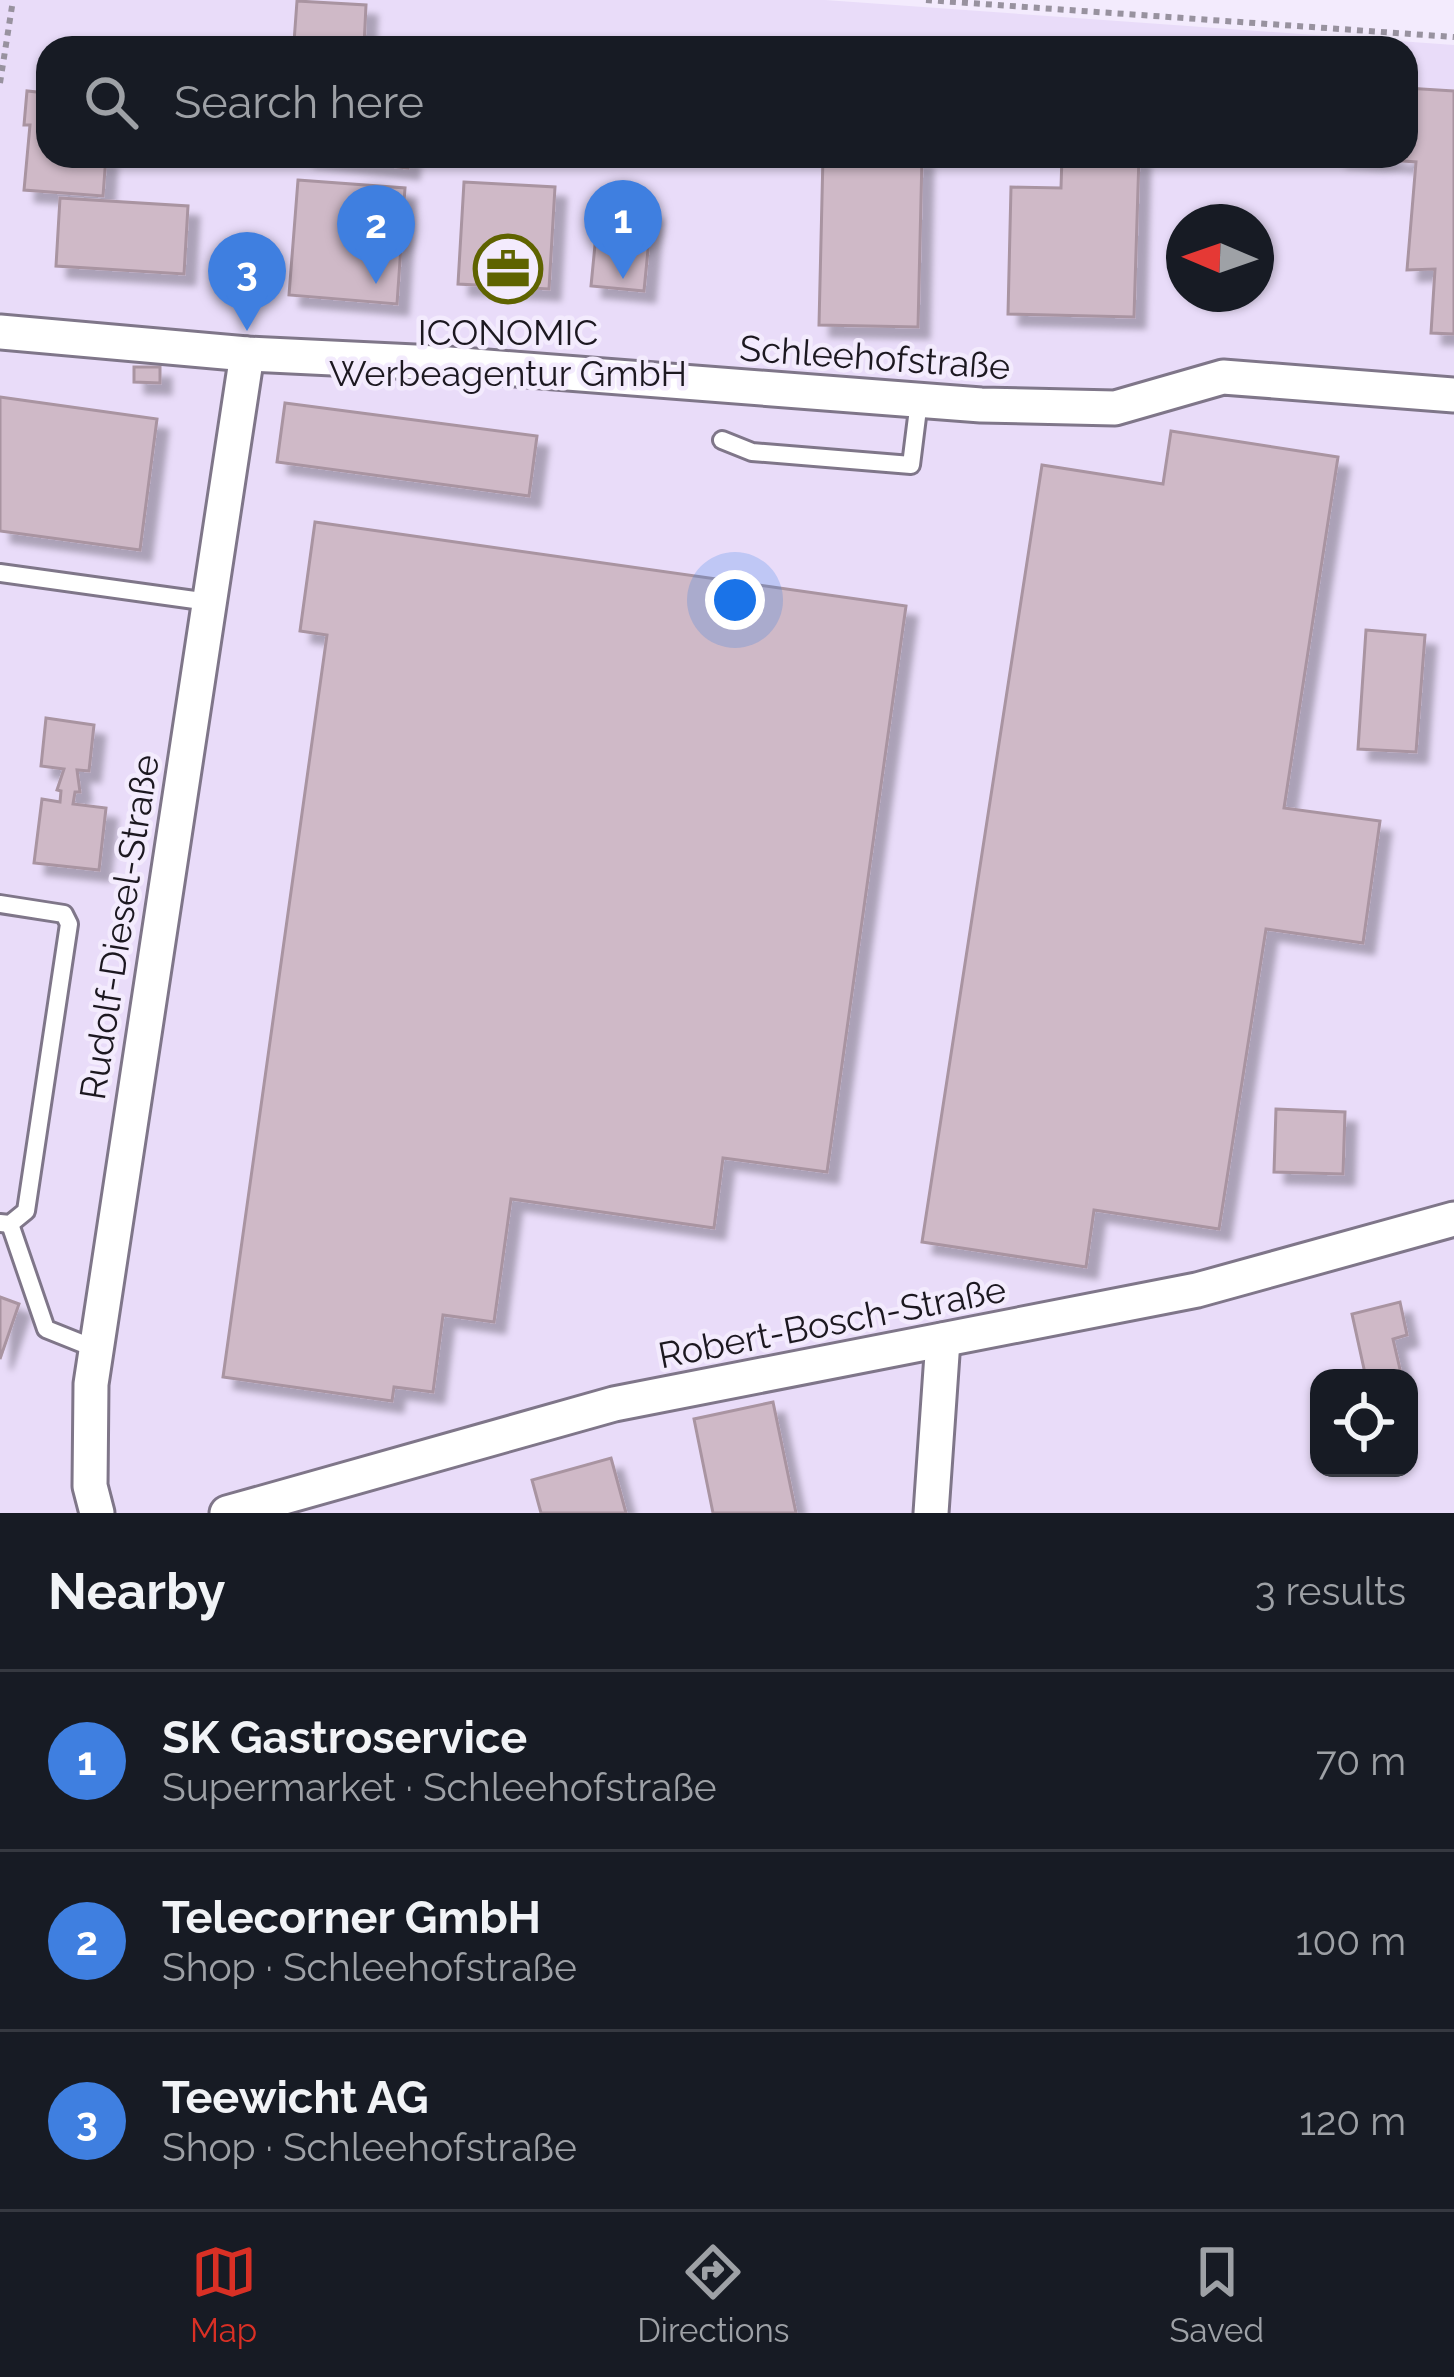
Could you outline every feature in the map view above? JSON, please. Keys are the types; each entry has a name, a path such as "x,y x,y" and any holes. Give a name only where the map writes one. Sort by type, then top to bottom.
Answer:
{"street":[{"name":"Schleehofstraße","path":"0,332 247,354 1115,409 1223,377 1454,395"},
{"name":"Rudolf-Diesel-Straße","path":"97,1513 90,1486 91,1384 247,354"},
{"name":"Robert-Bosch-Straße","path":"227,1513 614,1405 1197,1290 1454,1219"},
{"path":"931,1513 943,1340"}],"lane":[{"path":"722,440 752,452 911,465 920,400"},
{"path":"0,573 209,602"},
{"path":"0,904 64,914 69,924 26,1211 5,1224 46,1329 96,1348"}],"path":[{"path":"0,83 13,0"},
{"path":"926,0 1454,37"}],"shaded area":[{"path":"0,0 825,0 1328,36 36,36 36,168 1418,168 1418,42 1454,45 1454,1513 0,1513"}],"building":[{"path":"297,1 366,5 364,36 294,36"},
{"path":"1418,89 1454,91 1454,334 1431,333 1435,269 1407,270 1418,168"},
{"path":"27,91 36,92 36,168 105,168 103,196 24,190 30,125 24,125"},
{"path":"823,168 922,168 918,327 819,325"},
{"path":"1062,168 1139,168 1134,317 1008,314 1011,187 1061,188"},
{"path":"298,180 405,188 397,304 289,295"},
{"path":"464,182 555,187 549,289 458,284"},
{"path":"60,198 188,206 184,274 56,266"},
{"path":"599,204 652,209 644,291 591,286"},
{"path":"134,367 160,367 160,383 134,382"},
{"path":"0,397 157,419 140,550 0,531"},
{"path":"285,403 537,436 529,496 277,462"},
{"path":"1171,431 1338,457 1284,808 1380,821 1363,943 1266,929 1219,1229 1094,1210 1086,1267 922,1242 1042,465 1163,484"},
{"path":"315,522 906,606 827,1172 723,1158 714,1228 511,1199 494,1322 443,1315 433,1392 394,1387 392,1401 223,1377 327,635 300,631"},
{"path":"1366,630 1425,635 1416,752 1358,749"},
{"path":"46,718 94,725 89,771 77,770 80,792 75,792 73,804 106,808 99,870 34,863 42,799 60,802 61,791 57,790 64,769 41,766"},
{"path":"1276,1109 1345,1112 1343,1174 1274,1172"},
{"path":"0,1297 19,1304 0,1359"},
{"path":"1400,1302 1407,1335 1393,1339 1400,1369 1364,1369 1352,1314"},
{"path":"773,1402 796,1513 713,1513 694,1419"},
{"path":"611,1458 626,1513 541,1513 532,1480"}],"place":[{"name":"ICONOMIC Werbeagentur GmbH","path":"508,269"},
{"name":"SK Gastroservice","path":"623,279"},
{"name":"Telecorner GmbH","path":"376,284"},
{"name":"Teewicht AG","path":"247,331"}]}
